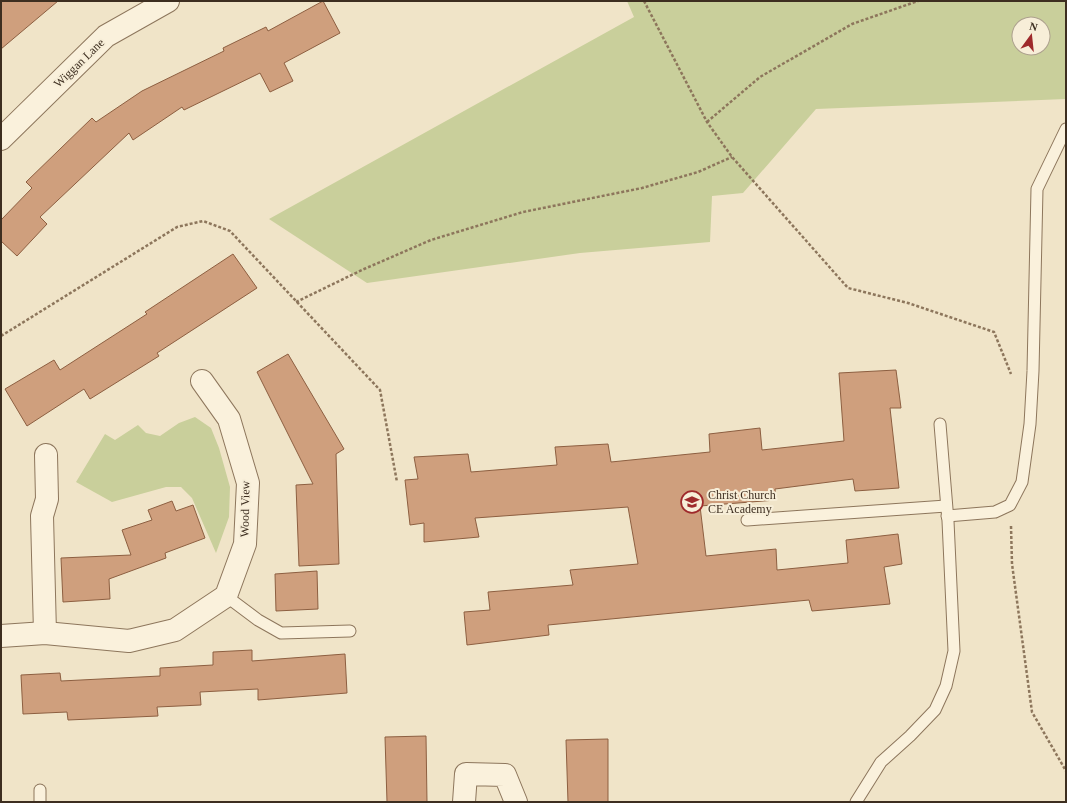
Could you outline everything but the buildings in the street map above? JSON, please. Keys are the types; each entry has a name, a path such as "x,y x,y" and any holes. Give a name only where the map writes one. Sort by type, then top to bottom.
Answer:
{"street":[{"name":"Wiggan Lane","path":"1,139 106,36 168,1"},
{"name":"Wood View","path":"202,381 229,419 248,483 245,544 226,596"},
{"path":"45,633 42,516 47,499 46,455"},
{"path":"1,636 45,633 130,641 175,630 226,596"},
{"path":"464,802 466,774 505,775 516,802"}],"lane":[{"path":"747,520 946,511 995,512 1010,505 1022,482 1030,424 1033,371 1037,189 1066,128"},
{"path":"856,802 881,762 910,736 935,710 946,686 954,651 940,424"},
{"path":"226,596 258,620 281,633 350,631"},
{"path":"40,790 40,802"}],"path":[{"path":"644,1 707,122 760,77 852,24 918,1"},
{"path":"296,302 364,269 431,240 522,212 642,188 698,172 732,157"},
{"path":"1,336 178,227 203,221 230,231 380,390 398,482"}],"green space":[{"path":"627,1 1066,1 1066,99 816,109 743,193 712,196 710,242 580,253 367,283 269,219 634,17"},
{"path":"195,417 211,428 219,448 230,487 229,517 216,553 192,498 181,487 166,487 112,502 76,482 105,434 115,440 138,425 146,433 160,436 179,423"}],"place":[{"name":"Christ Church CE Academy","path":"692,502"}]}
